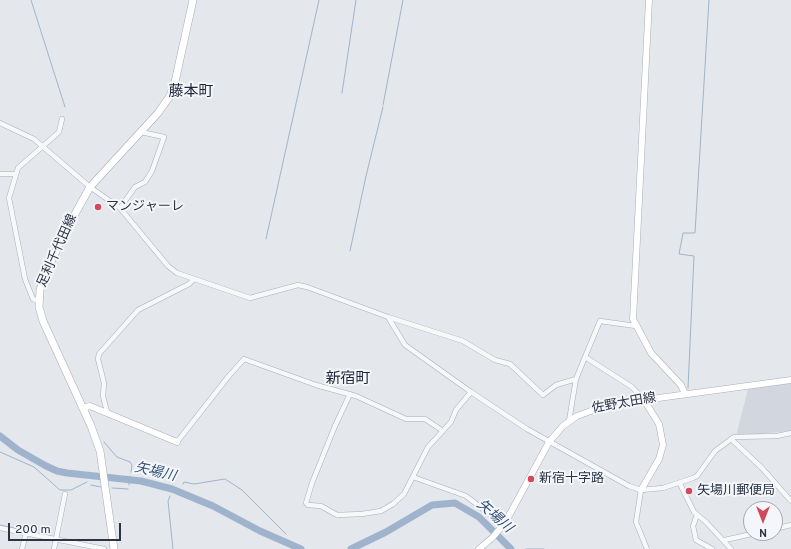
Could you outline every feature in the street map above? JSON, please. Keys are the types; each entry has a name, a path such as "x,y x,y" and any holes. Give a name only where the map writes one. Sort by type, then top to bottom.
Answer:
{"main road":[{"name":"足利千代田線","path":"114,549 104,470 98,444 83,408 45,328 39,300 44,277 78,206 90,187 161,110 170,96 193,0"}],"street":[{"path":"649,0 633,319 652,353 681,385 685,394"},
{"path":"39,300 33,299 25,279 9,202 14,174 18,168 59,132 62,119"},
{"path":"0,123 34,139 90,187 120,208 168,266 177,273 250,298 298,285 307,287 378,312 388,317 463,341 495,360 510,364 543,395 556,385 576,379"},
{"path":"120,208 135,187 145,182 152,171 164,137 141,132"},
{"path":"0,174 14,174"},
{"path":"107,412 104,396 104,382 98,359 99,354 138,310 189,284 194,279"},
{"path":"388,317 405,345 471,392 548,442 629,486 641,490 655,490 680,484 697,476 715,451 731,439 791,433"},
{"path":"569,421 576,379 600,321 636,326"},
{"path":"585,357 628,384 644,400 659,424 663,445 659,459 641,490 636,522 647,549"},
{"path":"83,408 90,406 107,412 177,442 244,359 316,385 350,394 406,419 425,419 444,430"},
{"name":"佐野太田線","path":"479,549 500,530 505,523 548,442 569,421 587,411 600,407 644,400 791,380"},
{"path":"350,394 335,426 312,483 307,505 318,505 337,515 362,514 381,511 393,504 404,494 428,447 451,422 456,410 471,392"},
{"path":"731,439 762,468 791,501"},
{"path":"413,477 466,496 492,516 505,523"},
{"path":"680,484 694,512 725,540 731,549"},
{"path":"54,549 65,494"},
{"path":"697,515 693,526 696,540 712,549"},
{"path":"0,528 104,549"},
{"path":"22,549 26,533"},
{"path":"725,540 743,536"}],"shaded area":[{"path":"791,383 791,431 736,436 748,389"}],"waterway":[{"path":"31,0 65,107"},
{"path":"266,239 319,0"},
{"path":"342,93 356,0"},
{"path":"383,105 403,0"},
{"path":"688,388 694,256 679,254 683,233 695,233 709,0"},
{"path":"350,251 383,107"},
{"name":"矢場川","path":"0,436 18,450 57,471 141,481 172,489 213,506 260,531 301,549"},
{"path":"104,442 117,457 130,462 132,465 131,472"},
{"path":"0,452 34,467 60,490 71,490 87,482"},
{"name":"矢場川","path":"129,485 130,476"},
{"path":"183,484 184,482 194,484 225,479 242,490 286,534"},
{"path":"91,485 101,487"},
{"path":"112,488 128,489"},
{"path":"170,496 168,501 173,549"},
{"name":"矢場川","path":"351,549 386,532 432,505 455,503 479,517 511,549"},
{"path":"0,525 32,532"},
{"path":"526,549 544,549"}],"place":[{"name":"マンジャーレ","path":"98,207"},
{"name":"新宿十字路","path":"531,479"},
{"name":"矢場川郵便局","path":"689,491"}],"district":[{"name":"藤本町","path":"191,93"},
{"name":"新宿町","path":"348,380"}]}
